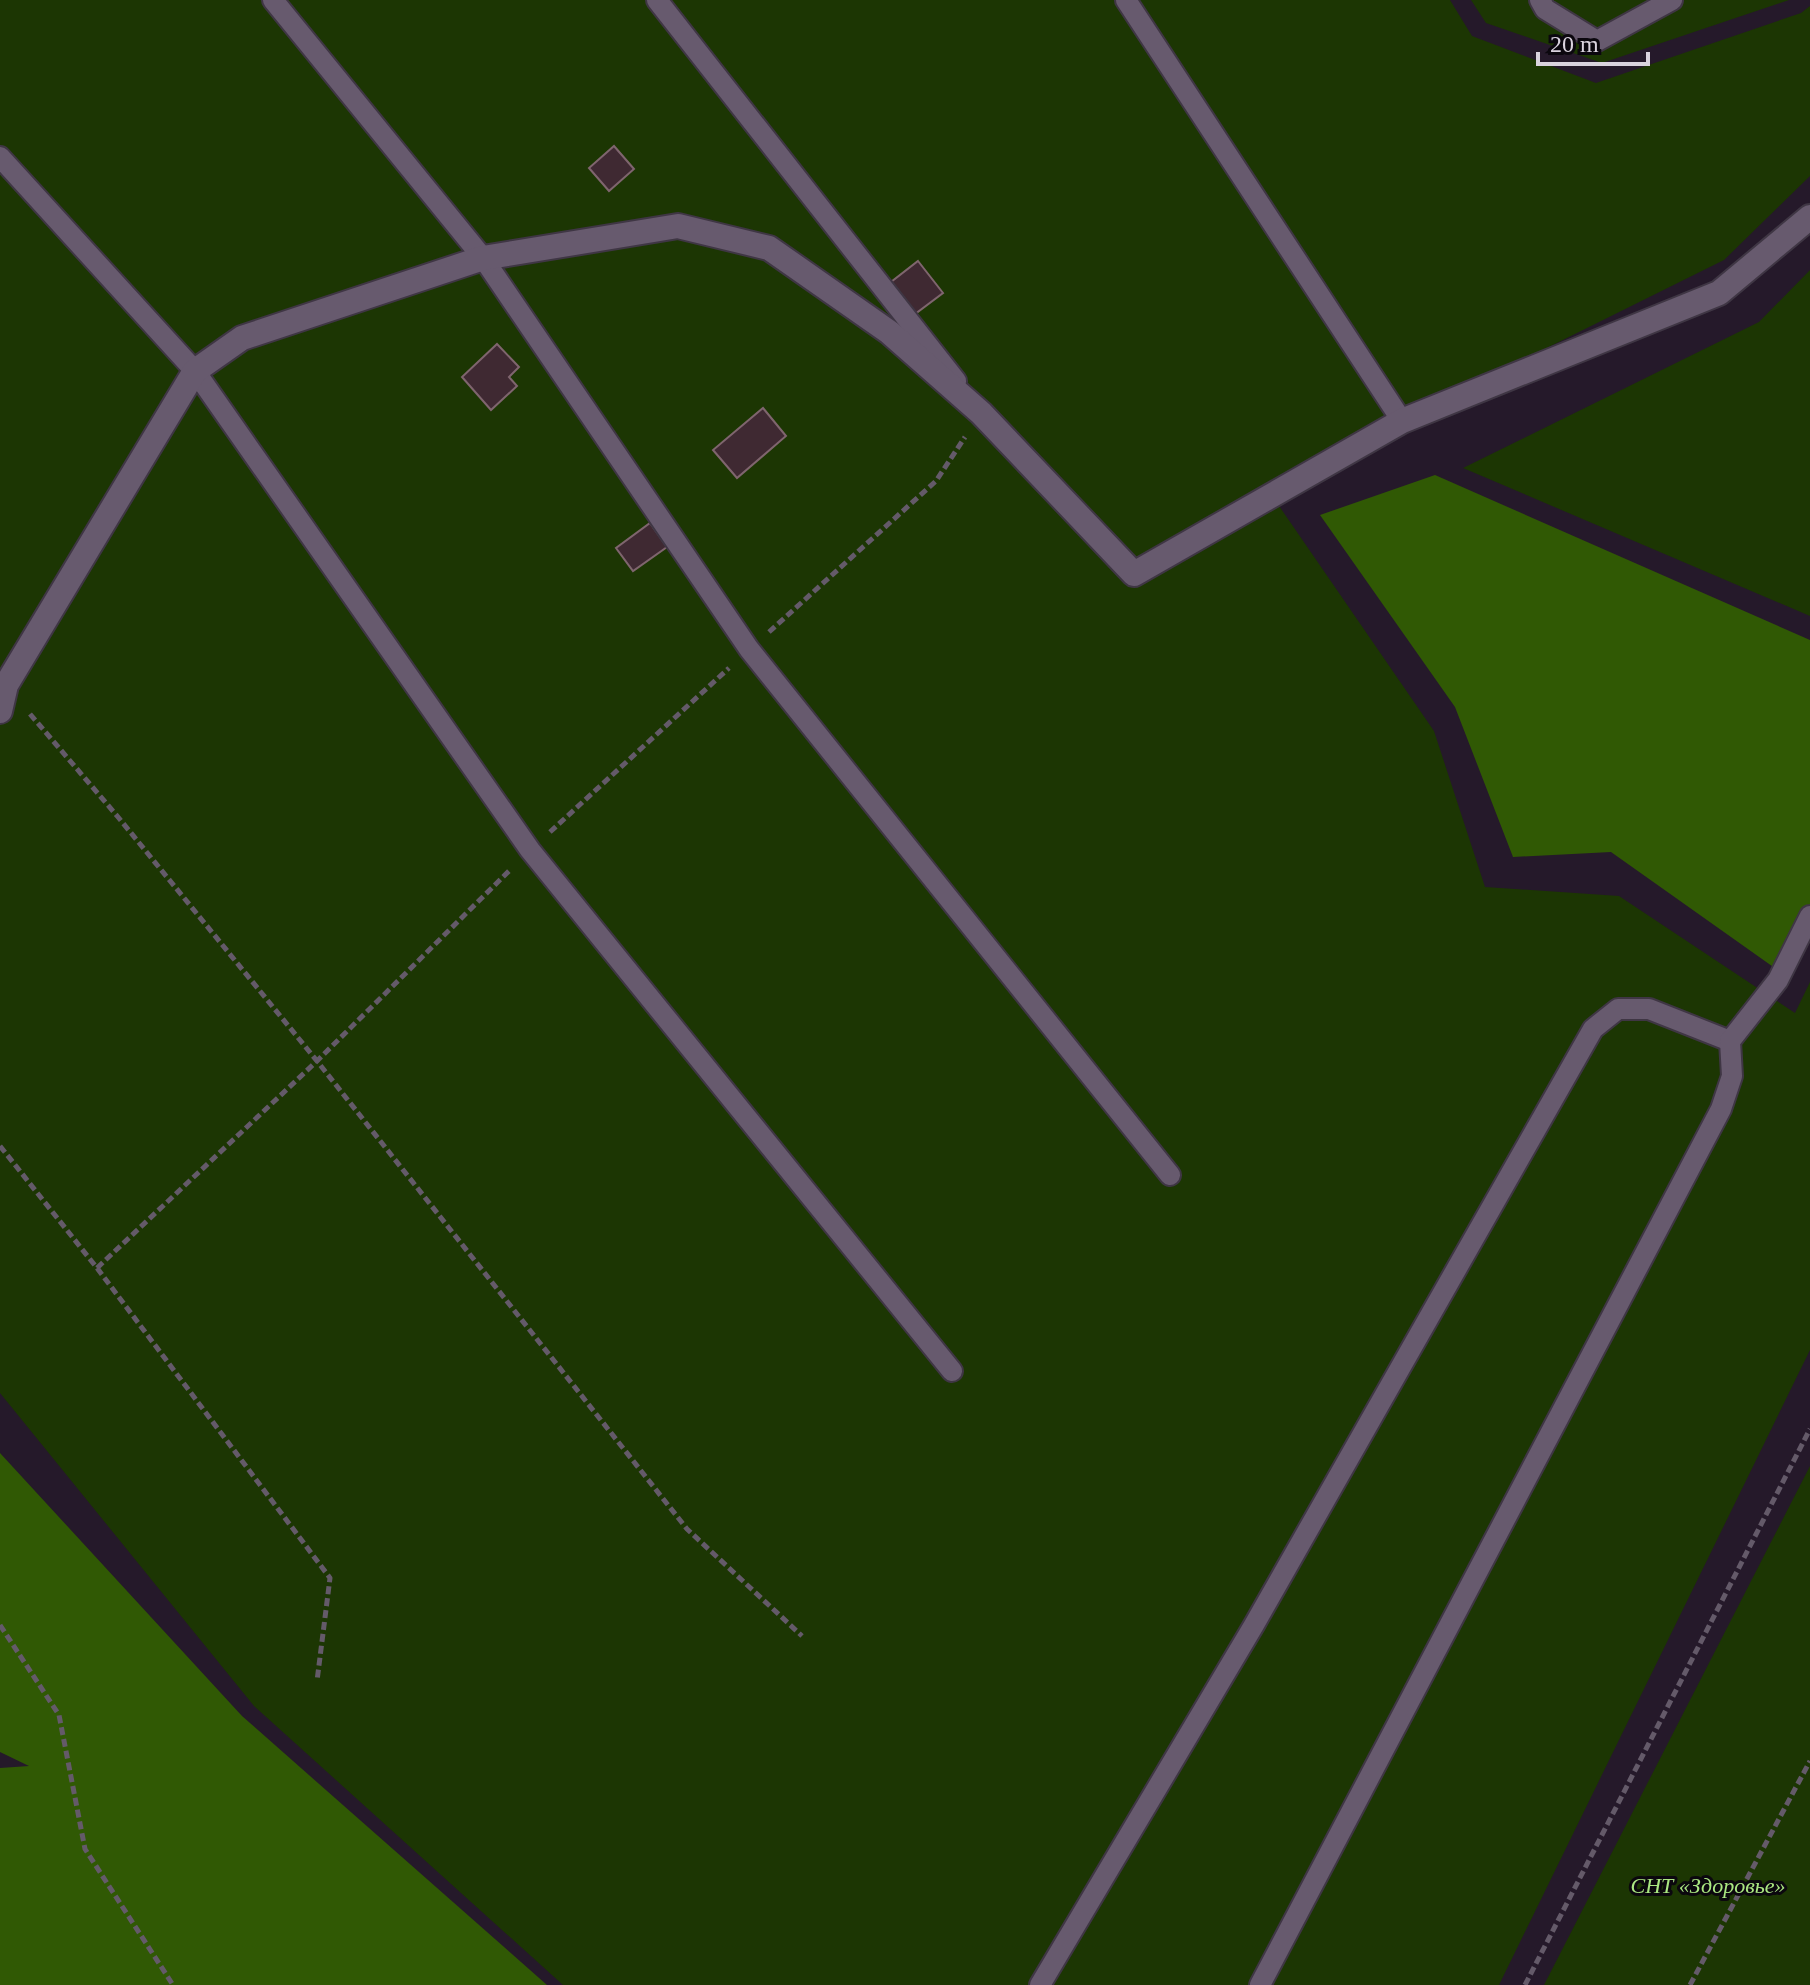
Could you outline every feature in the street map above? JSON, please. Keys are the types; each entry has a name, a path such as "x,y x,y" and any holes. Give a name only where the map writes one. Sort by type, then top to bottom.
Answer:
{"street":[{"path":"0,711 6,685 195,371 242,338 483,258 678,226 769,248 889,332 981,413 1134,574 1402,421 1719,293 1810,217"}],"lane":[{"path":"273,0 483,258 749,649 1170,1175"},
{"path":"657,0 981,413"},
{"path":"1126,0 1402,421"},
{"path":"1540,0 1545,9 1597,41 1672,0"},
{"path":"0,157 195,371 530,850 952,1371"},
{"path":"1260,1985 1721,1109 1732,1076 1730,1041 1778,980 1810,916"},
{"path":"1040,1985 1262,1611 1593,1029 1618,1009 1649,1009 1730,1041"}],"path":[{"path":"6,685 317,1061 687,1529 802,1636"},
{"path":"0,1146 97,1268 330,1578 317,1681"},
{"path":"1525,1985 1810,1429"},
{"path":"0,1625 59,1715 85,1849 173,1985"},
{"path":"1690,1985 1810,1761"}],"green space":[{"path":"0,0 1450,0 1472,36 1596,83 1801,13 1810,6 1810,176 1724,260 1266,487 1434,731 1485,887 1619,896 1795,1013 1810,982 1810,1350 1499,1985 563,1985 254,1706 0,1393"},
{"path":"1471,0 1789,0 1602,63 1486,23"},
{"path":"1810,270 1810,616 1463,468 1759,322"},
{"path":"1435,475 1810,640 1810,921 1783,974 1611,852 1513,857 1455,707 1320,515"},
{"path":"0,1453 242,1716 547,1985 0,1985 0,1768 29,1766 0,1752"},
{"name":"СНТ «Здоровье»","path":"1810,1466 1810,1985 1544,1985"}],"building":[{"path":"614,146 634,169 609,191 589,168"},
{"path":"918,261 943,293 915,314 891,282"},
{"path":"497,344 519,367 509,377 517,386 491,410 462,377"},
{"path":"763,408 786,436 737,478 713,450"},
{"path":"650,523 667,547 633,571 616,548"}]}
